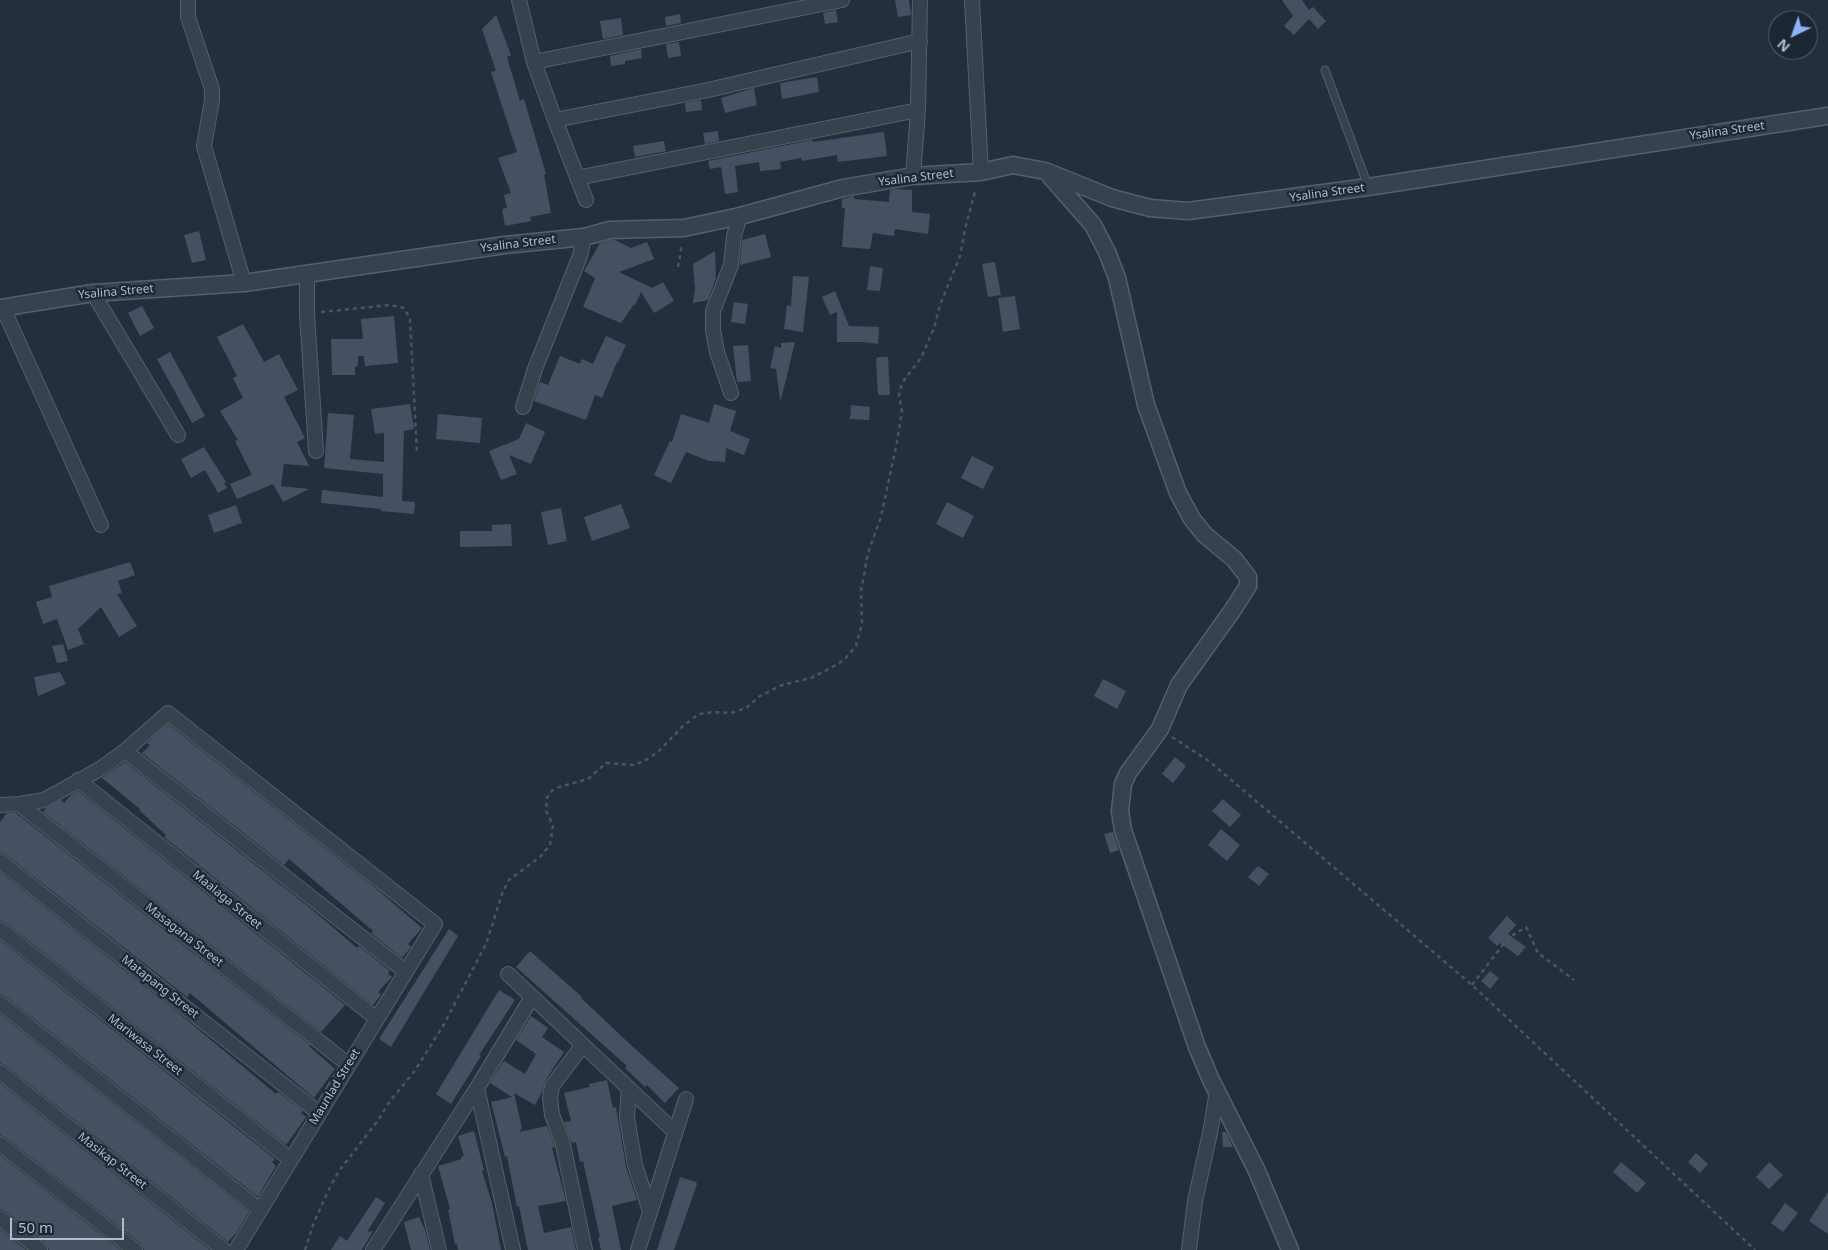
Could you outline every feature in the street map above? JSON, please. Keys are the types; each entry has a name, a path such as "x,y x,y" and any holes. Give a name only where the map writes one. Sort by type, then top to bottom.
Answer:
{"street":[{"path":"188,0 188,17 212,89 204,146 244,283"},
{"path":"519,0 534,62 586,200"},
{"path":"534,62 842,0"},
{"path":"913,176 918,110 920,0"},
{"path":"972,0 981,172"},
{"path":"555,120 708,90 920,40"},
{"path":"577,178 918,110"},
{"name":"Ysalina Street","path":"1,308 93,293 244,283 505,245 584,237 610,230 684,228 740,216 843,188 913,176 981,172 1013,165 1045,171 1112,198 1150,208 1188,211 1368,187 1828,116"},
{"path":"1045,171 1093,224 1107,252 1117,278 1146,405 1178,493 1192,520 1205,535 1234,559 1248,577 1248,586 1179,685 1160,729 1128,773 1122,790 1120,812 1124,830 1194,1038 1216,1091 1256,1170 1290,1250"},
{"path":"731,392 714,338 713,310 731,265 734,236 740,216"},
{"path":"524,407 535,369 580,256 584,237"},
{"path":"307,274 316,452"},
{"path":"93,293 178,435"},
{"path":"1,308 101,524"},
{"name":"Maunlad Street","path":"126,751 168,713 435,924 236,1250"},
{"path":"0,805 44,800 126,751 406,972"},
{"name":"Maalaga Street","path":"78,780 377,1019"},
{"name":"Masagana Street","path":"19,804 349,1065"},
{"name":"Matapang Street","path":"0,861 319,1113"},
{"name":"Mariwasa Street","path":"0,929 291,1160"},
{"path":"508,974 676,1132"},
{"path":"373,1250 477,1088 532,997"},
{"path":"0,1004 260,1210"},
{"path":"583,1045 552,1086 550,1097 552,1115 562,1140 585,1250"},
{"name":"Masikap Street","path":"0,1072 224,1250"},
{"path":"477,1088 513,1250"},
{"path":"629,1088 627,1116 630,1136 636,1165 650,1211"},
{"path":"1188,1250 1216,1091"},
{"path":"638,1250 686,1099"},
{"path":"0,1144 135,1250"},
{"path":"421,1174 439,1250"},
{"path":"0,1218 40,1250"}],"lane":[{"path":"1324,70 1368,187"}],"path":[{"path":"306,1250 313,1225 339,1171 423,1058 460,996 486,944 509,880 540,857 550,844 553,825 546,811 547,798 550,792 559,787 588,779 606,763 633,765 644,761 658,752 683,726 699,714 713,712 731,713 746,708 760,696 782,685 811,678 827,670 844,660 856,646 862,624 861,590 868,553 881,518 897,442 902,411 899,395 902,383 921,358 934,328 940,305 960,256 966,225 981,172"},
{"path":"678,267 684,228"},
{"path":"308,314 390,306 404,308 410,319 417,453"},
{"path":"1160,729 1210,760 1472,985 1755,1250"},
{"path":"1472,985 1508,938 1526,927 1538,953 1574,980"}],"building":[{"path":"895,0 909,0 911,15 898,17"},
{"path":"1282,0 1302,0 1309,10 1313,7 1326,21 1318,29 1309,19 1294,35 1284,26 1293,16"},
{"path":"836,10 838,22 825,24 823,13"},
{"path":"680,14 681,23 666,26 665,17"},
{"path":"496,15 511,55 507,57 520,101 524,99 546,174 544,175 551,213 530,217 531,221 505,226 502,209 507,208 504,195 511,193 498,158 517,152 491,72 496,71 482,29"},
{"path":"621,18 623,35 603,39 600,21"},
{"path":"679,42 681,56 668,58 666,44"},
{"path":"641,49 642,58 625,61 625,64 611,66 610,56"},
{"path":"817,77 819,92 782,99 780,83"},
{"path":"754,88 757,105 725,113 721,98"},
{"path":"701,100 702,110 686,112 685,103"},
{"path":"718,131 719,141 705,144 703,133"},
{"path":"884,132 887,156 838,162 837,155 802,161 801,158 780,162 781,169 760,171 759,162 735,166 738,192 725,194 721,167 710,169 708,161 812,140 813,142"},
{"path":"664,141 666,151 635,157 633,146"},
{"path":"890,190 912,190 912,212 930,214 928,234 895,229 894,236 873,233 870,249 842,247 845,208 842,208 842,199 854,196 854,199 889,202"},
{"path":"199,231 206,260 192,263 184,235"},
{"path":"765,234 771,257 740,265 742,240"},
{"path":"611,240 631,248 647,242 654,259 619,272 652,288 663,282 674,301 654,313 641,292 635,305 621,323 583,307 595,278 584,271 600,243"},
{"path":"715,251 716,278 708,300 693,303 695,289 693,264"},
{"path":"995,262 1001,295 988,297 982,264"},
{"path":"870,266 883,268 880,291 867,290"},
{"path":"793,276 809,277 803,332 784,329 787,305 791,306"},
{"path":"835,291 849,326 879,327 878,344 837,342 837,312 830,315 822,297"},
{"path":"1015,296 1020,329 1003,332 998,298"},
{"path":"734,302 748,304 745,324 731,322"},
{"path":"142,306 154,328 140,336 128,313"},
{"path":"394,316 398,363 365,366 364,356 358,356 358,366 355,367 355,375 332,375 331,339 363,339 361,319"},
{"path":"243,324 264,362 279,354 298,390 284,397 305,438 297,442 309,466 284,464 281,486 309,489 283,502 273,484 237,499 230,484 252,475 235,441 238,440 220,411 243,398 233,378 237,376 217,337"},
{"path":"606,336 626,345 602,398 595,395 586,420 534,401 540,382 548,385 560,356 580,364 582,359 593,364"},
{"path":"795,342 781,400 776,369 770,368 775,346 781,348 781,343"},
{"path":"748,345 751,381 737,382 733,346"},
{"path":"170,352 205,416 192,423 157,359"},
{"path":"878,357 888,357 890,395 878,395 876,359"},
{"path":"410,404 414,429 404,431 402,501 415,502 414,514 321,503 322,490 383,497 383,474 324,468 328,413 354,415 350,459 384,462 384,433 375,434 371,409"},
{"path":"714,404 736,411 730,431 750,439 744,455 726,448 725,462 709,461 686,452 671,483 654,475 670,441 672,442 681,414 709,423"},
{"path":"851,405 870,407 869,420 850,419"},
{"path":"438,414 482,418 480,443 436,439"},
{"path":"526,423 545,432 531,464 509,455 517,474 501,480 489,451 519,439"},
{"path":"204,447 226,482 224,483 227,488 218,493 205,470 191,478 181,459"},
{"path":"972,456 994,467 983,489 961,478"},
{"path":"947,502 974,516 963,538 936,524"},
{"path":"621,504 630,528 592,541 584,517"},
{"path":"236,505 242,523 214,533 208,515"},
{"path":"561,508 567,541 548,545 541,512"},
{"path":"511,524 512,546 460,547 460,531 492,531 492,525"},
{"path":"130,562 135,575 118,581 122,593 117,594 137,626 119,637 101,607 78,629 84,644 68,650 57,619 43,624 36,602 52,597 49,586"},
{"path":"63,644 68,661 57,663 52,646"},
{"path":"60,672 66,684 38,696 34,677"},
{"path":"1103,679 1126,691 1117,709 1094,696"},
{"path":"168,724 373,886 422,928 408,944 411,947 402,958 371,933 373,931 289,859 284,865 142,753 150,745 147,743"},
{"path":"1175,757 1186,766 1173,783 1162,774"},
{"path":"125,762 315,912 357,948 359,946 390,971 388,974 392,977 378,992 381,995 373,1005 164,837 166,835 140,809 102,778"},
{"path":"78,791 345,1005 321,1032 43,812 46,808 61,800 64,803 71,795"},
{"path":"1223,799 1241,815 1230,827 1212,811"},
{"path":"7,813 16,813 310,1045 335,1069 314,1098 190,993 187,997 0,852 0,822"},
{"path":"1221,829 1240,845 1227,861 1208,845"},
{"path":"1113,832 1119,850 1110,853 1104,834"},
{"path":"1258,866 1269,874 1259,886 1248,877"},
{"path":"0,872 176,1011 276,1094 278,1092 303,1111 301,1113 306,1117 286,1145 5,922 0,920"},
{"path":"1507,916 1516,925 1508,934 1526,947 1518,956 1500,943 1497,946 1488,938"},
{"path":"449,929 458,936 391,1047 379,1039"},
{"path":"0,940 275,1159 272,1162 276,1166 258,1197 5,996 0,994"},
{"path":"530,951 679,1088 665,1103 647,1085 645,1087 625,1068 627,1066 516,967"},
{"path":"1490,971 1499,978 1490,989 1481,981"},
{"path":"499,990 515,1000 479,1055 481,1056 451,1104 436,1094"},
{"path":"0,1014 249,1212 228,1242 5,1065 0,1063"},
{"path":"531,1016 548,1028 542,1037 564,1052 545,1081 535,1105 514,1093 522,1128 519,1132 547,1126 554,1143 555,1147 552,1148 566,1201 538,1206 544,1233 571,1227 576,1250 528,1250 507,1156 505,1157 491,1102 512,1097 490,1083 504,1061 525,1074 536,1054 516,1040"},
{"path":"607,1080 613,1108 616,1107 626,1167 637,1200 612,1206 621,1250 601,1250 598,1237 600,1237 583,1161 580,1162 576,1142 572,1143 564,1122 571,1121 564,1093 590,1087 589,1084"},
{"path":"0,1083 210,1250 144,1250 140,1243 0,1135"},
{"path":"474,1131 484,1170 482,1171 492,1203 501,1250 458,1250 457,1244 455,1244 448,1209 450,1209 438,1166 462,1159 461,1157 464,1156 458,1136"},
{"path":"1222,1132 1226,1132 1233,1147 1223,1147"},
{"path":"1696,1153 1708,1164 1700,1173 1688,1162"},
{"path":"0,1155 121,1250 49,1250 45,1243 0,1209"},
{"path":"1621,1162 1646,1183 1637,1193 1613,1172"},
{"path":"1769,1162 1783,1175 1769,1189 1756,1177"},
{"path":"680,1177 697,1184 674,1250 657,1250"},
{"path":"1828,1192 1828,1234 1809,1221"},
{"path":"376,1197 385,1203 367,1232 373,1231 362,1250 331,1250 340,1236 347,1241"},
{"path":"1785,1203 1798,1213 1783,1232 1771,1223"},
{"path":"419,1217 425,1230 430,1250 411,1250 404,1222"},
{"path":"0,1229 26,1250 0,1250"}]}
